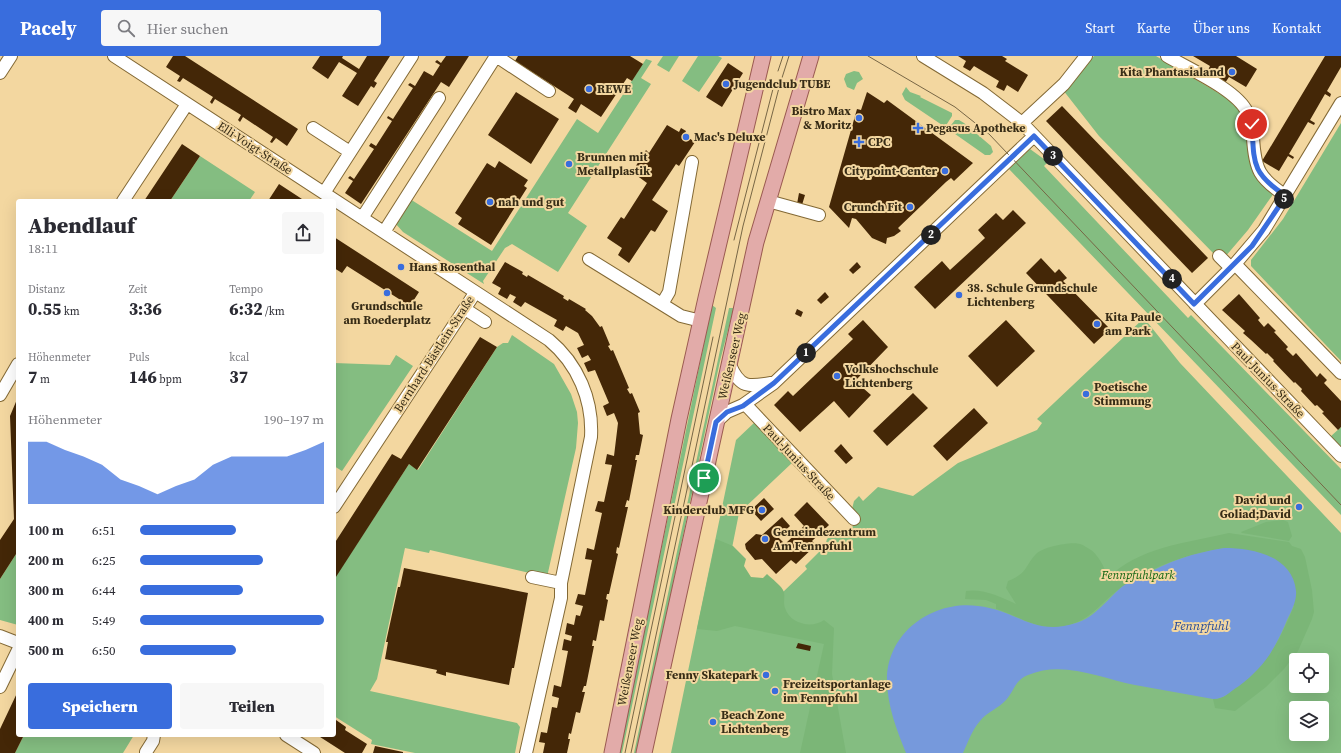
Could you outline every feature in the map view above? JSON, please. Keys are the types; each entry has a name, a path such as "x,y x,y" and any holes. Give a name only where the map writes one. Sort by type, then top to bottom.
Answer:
{"main road":[{"name":"Weißenseer Weg","path":"612,753 678,427 701,321 763,56"},
{"name":"Weißenseer Weg","path":"644,753 756,242 811,56"}],"street":[{"path":"0,73 11,56"},
{"name":"Elli-Voigt-Straße","path":"114,56 128,60 187,104 324,193"},
{"path":"324,193 412,56"},
{"path":"384,232 496,56 549,91"},
{"name":"Paul-Junius-Straße","path":"923,56 983,94 1022,123 1341,456"},
{"path":"1022,123 1064,84 1086,56"},
{"path":"1168,56 1230,93 1240,101 1247,111 1252,124 1256,168 1264,178 1286,196"},
{"path":"362,218 439,98"},
{"path":"1194,304 1233,266 1264,230 1341,103"},
{"path":"125,199 187,104"},
{"path":"313,128 350,152"},
{"path":"716,422 727,412 745,404 774,383 1034,136"},
{"path":"662,304 669,292 692,162"},
{"name":"Bernhard-Bästlein-Straße","path":"324,193 333,199"},
{"name":"Bernhard-Bästlein-Straße","path":"336,201 475,293 336,504"},
{"path":"768,201 819,215"},
{"path":"1219,256 1233,266 1341,373"},
{"path":"589,259 681,316 701,321"},
{"path":"475,293 549,340 560,349 572,365 588,401 592,426 561,583 561,598 526,753"},
{"path":"465,309 484,322"},
{"path":"730,365 735,378 740,382 752,386 774,383"},
{"path":"0,395 16,367"},
{"name":"Paul-Junius-Straße","path":"745,404 854,519"},
{"path":"532,577 561,583"},
{"path":"0,636 16,642"},
{"path":"0,687 16,654"},
{"path":"146,752 153,741 154,737"},
{"path":"289,737 314,753"}],"green space":[{"path":"663,56 679,56 669,72 657,65"},
{"path":"698,56 718,56 722,58 699,92 682,81"},
{"path":"1094,56 1156,56 1237,104 1245,113 1249,139 1250,163 1254,175 1274,193 1248,230 1219,264 1215,255 1099,136 1063,90"},
{"path":"646,59 652,61 641,78 651,84 568,213 587,226 558,272 512,244 505,248 483,281 484,284 403,232 395,223 410,199 492,251 577,119 598,133"},
{"path":"854,71 859,72 863,79 857,83 854,90 847,87 844,79 846,74"},
{"path":"906,87 910,92 921,96 920,97 952,113 952,116 945,127 905,100 902,94"},
{"path":"955,120 959,120 964,123 991,146 993,152 990,155 985,155 948,129"},
{"path":"1341,123 1341,361 1251,266 1251,260 1283,219"},
{"path":"1030,149 1048,162 1044,166 1188,318 1191,315 1341,469 1341,515 1009,169"},
{"path":"200,156 255,192 250,199 171,199"},
{"path":"712,305 716,308 622,753 619,753"},
{"path":"729,308 733,308 733,311 720,361 637,753 634,753"},
{"name":"Fennpfuhlpark","path":"1144,318 1180,363 1341,533 1341,753 671,753 736,440 755,422 793,462 739,513 725,583 783,592 807,569 805,566 825,546 827,539 839,529 849,530 860,519 852,509 854,501 859,496 863,501 878,487 913,496 958,463 1037,430 1042,423 1037,419"},
{"path":"512,335 554,364 571,394 577,412 578,423 576,448 547,577 430,550 429,553 405,548 377,679 370,691 517,723 520,727 515,753 415,753 371,744 372,740 336,717 336,576 409,464 418,470 497,347 503,343 508,343"},
{"path":"396,355 413,366 342,471 336,467 336,363 390,365"},
{"path":"1341,427 1341,449 1330,437"},
{"path":"1283,520 1288,522 1292,536 1289,541 1241,532 1266,522"},
{"path":"1229,533 1289,542 1292,546 1301,549 1305,557 1312,590 1314,612 1298,651 1296,653 1289,653 1289,663 1284,669 1266,687 1235,711 1215,708 1213,699 1223,697 1228,694 1248,678 1265,660 1278,641 1294,606 1224,548 1173,561 1136,578 1116,591 1088,616 1070,625 1059,627 1042,626 996,609 996,604 986,600 965,599 966,591 972,590 998,596 1016,604 1006,588 1008,581 1019,575 1039,551 1057,545 1076,543 1091,550 1102,563 1107,579 1119,568 1133,560 1148,553"},
{"path":"716,539 733,546 746,559 744,566 751,577 763,578 767,574 779,585 784,592 785,608 792,618 796,621 808,624 819,623 824,620 834,628 832,674 846,753 800,753 824,644 735,626 717,631 697,629"},
{"path":"16,554 16,624 0,620 0,579"},
{"path":"23,737 133,737 123,753 15,753"}],"water":[{"name":"Fennpfuhl","path":"1224,548 1235,548 1259,552 1270,556 1280,562 1288,570 1293,579 1296,591 1296,599 1292,610 1278,640 1268,656 1248,679 1227,695 1221,698 1213,699 1135,685 1082,672 1055,669 1041,671 1023,677 1017,683 1006,700 983,718 972,732 963,753 906,753 896,727 887,689 889,663 895,647 904,634 929,614 945,608 961,605 978,606 992,608 1037,625 1048,627 1076,623 1096,612 1117,591 1132,581 1182,558 1202,552"}],"building":[{"path":"173,56 185,56 298,129 287,146 276,138 272,143 270,142 273,137 243,117 240,122 238,120 241,115 215,99 212,104 210,102 213,97 183,78 180,82 177,81 180,76 166,67"},
{"path":"320,56 343,56 342,58 359,69 367,56 390,56 374,81 377,83 374,88 371,86 358,106 342,96 357,73 339,62 328,79 312,68"},
{"path":"446,56 469,56 449,87 441,82 361,204 345,193 353,181 348,178 350,176 354,179 374,149 369,146 371,143 376,146 392,121 387,118 388,116 393,119 413,88 408,85 410,83 415,86 424,71 433,76 440,65 435,62 437,60 441,63"},
{"name":"REWE","path":"518,56 630,56 643,64 632,81 627,78 601,117 581,104 576,113 568,108 574,99 515,61"},
{"path":"958,56 1002,56 1007,59 1005,61 1028,75 1018,92 1007,85 1004,91 996,87 999,81 974,66 970,71 963,67 966,61"},
{"path":"1193,56 1236,56 1257,69 1246,87 1229,77 1225,83 1207,72 1210,66"},
{"path":"1325,56 1341,56 1341,67 1327,91 1331,94 1330,97 1325,94 1310,120 1315,123 1314,125 1308,122 1289,154 1294,157 1293,159 1288,156 1279,171 1262,161"},
{"name":"Jugendclub TUBE","path":"728,63 743,73 722,107 706,97"},
{"path":"516,92 559,119 531,164 488,135"},
{"name":"Citypoint-Center","path":"867,92 884,103 887,100 973,163 954,181 951,178 946,182 898,228 901,231 894,236 887,238 886,244 872,238 856,219 852,218 849,228 829,207 857,109 861,110"},
{"path":"1062,106 1208,258 1192,273 1046,121"},
{"path":"667,125 679,132 681,128 686,131 684,135 695,142 679,166 676,164 652,200 668,211 655,232 651,230 629,263 618,255 622,248 607,238 621,217 624,219 647,183 632,172 646,150 649,153"},
{"path":"182,144 200,156 171,199 145,199"},
{"name":"nah und gut","path":"499,161 528,180 524,186 527,188 491,245 458,224 462,218 455,213 487,163 495,168"},
{"path":"279,184 302,199 269,199"},
{"path":"799,193 805,195 802,205 797,204"},
{"path":"1013,210 1026,223 935,309 914,287 942,261 950,270 985,238 978,230 996,213 1003,220"},
{"path":"336,238 419,292 410,306 347,266 342,273 336,269"},
{"path":"1041,258 1055,273 1059,269 1067,278 1063,281 1110,329 1094,344 1026,273"},
{"path":"505,262 523,272 522,274 527,277 528,275 564,296 563,298 568,301 569,299 586,309 585,310 592,316 600,327 602,326 610,345 608,346 611,351 613,350 629,388 627,389 630,394 632,393 640,412 638,413 640,434 643,435 639,455 636,455 635,460 637,460 629,501 627,500 625,507 628,507 619,548 617,547 616,553 618,554 609,594 607,594 606,599 608,600 604,621 600,620 596,641 593,640 592,646 594,646 586,686 584,686 582,692 585,692 580,713 576,712 571,734 569,733 568,739 570,739 567,753 543,753 545,743 539,742 541,732 547,733 552,707 557,708 559,698 552,696 554,685 561,687 568,651 562,650 564,639 571,641 572,636 565,634 567,623 574,625 576,615 580,616 583,606 575,604 578,594 585,595 592,560 585,559 587,548 594,550 602,513 595,511 598,501 604,502 612,465 605,464 607,454 614,456 618,423 614,413 607,416 603,406 609,403 595,370 588,372 584,363 591,360 588,355 582,358 577,348 584,345 578,333 566,326 563,331 554,326 557,320 525,302 521,307 513,302 516,297 510,294 507,299 498,294 501,288 492,283"},
{"path":"857,262 861,267 853,274 849,270"},
{"path":"825,292 829,297 821,304 817,300"},
{"path":"1239,294 1260,318 1258,320 1264,327 1268,323 1276,331 1274,332 1288,347 1286,349 1293,356 1296,353 1317,377 1320,373 1327,380 1324,383 1341,401 1341,427 1338,430 1322,413 1324,412 1317,405 1315,406 1301,391 1302,389 1295,382 1294,383 1273,361 1274,360 1243,333 1245,331 1222,310"},
{"path":"797,309 803,312 801,317 795,314"},
{"name":"Volkshochschule Lichtenberg","path":"863,320 888,347 855,381 871,395 849,418 834,401 800,432 774,405 788,391 793,396 853,339 848,334"},
{"path":"1006,320 1035,351 997,387 968,356"},
{"path":"480,337 497,347 417,470 409,464 336,577 336,541 392,454 401,459"},
{"path":"913,393 928,408 887,446 873,431"},
{"path":"16,402 16,554 0,579 0,540 14,519 10,416"},
{"path":"974,408 988,423 947,461 933,446"},
{"path":"841,444 853,458 846,464 834,451"},
{"name":"Kinderclub MFG","path":"764,498 774,509 761,521 751,510"},
{"name":"Gemeindezentrum Am Fennpfuhl","path":"807,502 829,525 812,541 816,545 796,564 791,560 776,574 762,559 755,560 746,549 745,544 756,534 762,535 782,517 790,526 778,537 785,544 804,526 794,515"},
{"path":"404,568 528,593 514,668 512,668 509,685 446,672 446,676 436,673 437,670 385,659 388,642 386,642 398,587 400,587"},
{"path":"798,643 811,646 810,651 796,648"},
{"path":"16,695 16,737 23,737 15,753 0,753 0,729"},
{"path":"336,720 346,727 345,730 367,744 362,753 345,753 320,737 336,737"},
{"path":"375,746 403,752 403,753 373,753"}],"tram line":[{"path":"778,71 783,56"},
{"path":"631,753 743,226 780,84 789,56"},
{"path":"868,56 955,107 989,134 1341,505"},
{"path":"734,240 774,85"},
{"path":"625,753 713,337"}],"place":[{"name":"Kita Phantasialand","path":"1232,72"},
{"name":"Jugendclub TUBE","path":"726,84"},
{"name":"REWE","path":"589,89"},
{"name":"Bistro Max & Moritz","path":"859,118"},
{"name":"Pegasus Apotheke","path":"918,128"},
{"name":"Mac's Deluxe","path":"686,137"},
{"name":"CPC","path":"859,142"},
{"name":"Brunnen mit Metallplastik","path":"569,164"},
{"name":"Citypoint-Center","path":"945,171"},
{"name":"nah und gut","path":"490,202"},
{"name":"Crunch Fit","path":"910,207"},
{"name":"Hans Rosenthal","path":"401,267"},
{"name":"Grundschule am Roederplatz","path":"387,293"},
{"name":"38. Schule Grundschule Lichtenberg","path":"959,295"},
{"name":"Kita Paule am Park","path":"1097,324"},
{"name":"Volkshochschule Lichtenberg","path":"837,376"},
{"name":"Poetische Stimmung","path":"1086,394"},
{"name":"David und Goliad;David","path":"1299,507"},
{"name":"Kinderclub MFG","path":"762,510"},
{"name":"Gemeindezentrum Am Fennpfuhl","path":"765,539"},
{"name":"Fenny Skatepark","path":"766,675"},
{"name":"Freizeitsportanlage im Fennpfuhl","path":"775,691"},
{"name":"Beach Zone Lichtenberg","path":"713,722"}],"route":[{"path":"704,478 716,422 727,412 743,406 774,383 1034,136 1194,304 1252,246 1286,196 1264,178 1256,168 1252,124"}]}
